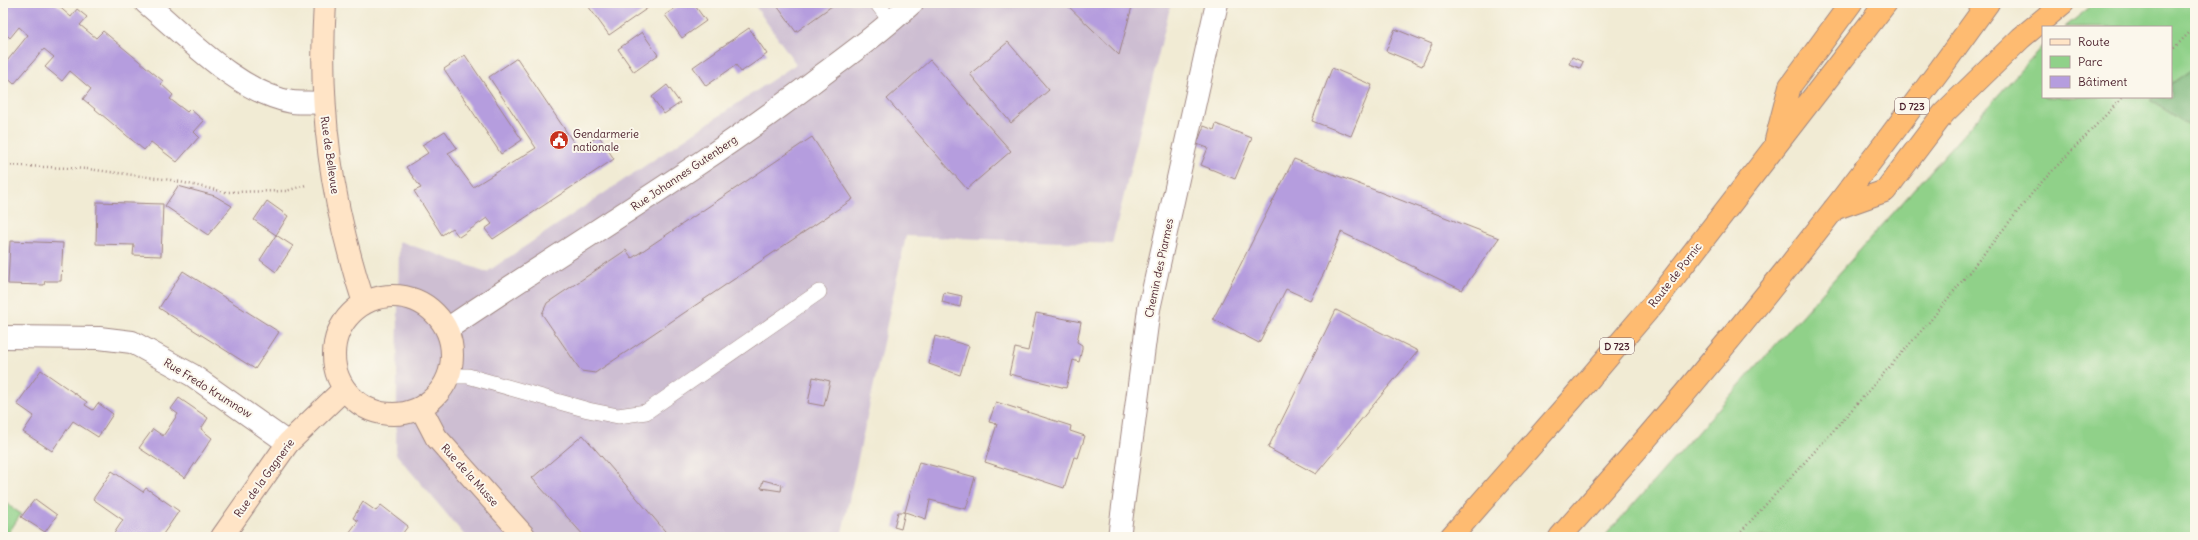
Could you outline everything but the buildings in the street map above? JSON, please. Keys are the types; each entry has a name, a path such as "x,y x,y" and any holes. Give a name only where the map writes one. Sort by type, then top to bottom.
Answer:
{"highway":[{"path":"1774,149 1790,86 1851,3"},
{"name":"Route de Pornic","path":"1452,537 1654,302 1886,3"},
{"name":"D 723","path":"1560,537 1695,380 1834,209 1988,3"},
{"path":"1834,209 1885,191 1944,113 2021,38 2063,3"}],"street":[{"path":"146,3 229,74 267,94 293,102 323,103"},
{"name":"Rue de Bellevue","path":"325,3 322,51 323,103 332,178 353,269 364,303"},
{"name":"Rue Johannes Gutenberg","path":"447,329 718,152 891,22 912,3"},
{"name":"Chemin des Piarmes","path":"1119,537 1149,309 1217,3"},
{"path":"395,296 411,298 426,305 438,316 447,329 453,352 449,376 438,394 421,408 404,414 387,414 370,410 355,401 344,388 337,376 334,348 343,322 352,311 364,303 384,297 395,296"},
{"name":"Rue Fredo Krumnow","path":"3,336 99,338 132,342 192,375 288,442"},
{"name":"Rue de la Gagnerie","path":"222,537 288,442 344,388"},
{"name":"Rue de la Musse","path":"421,408 436,438 525,537"}],"lane":[{"path":"876,3 891,22"},
{"path":"449,376 468,376 588,410 618,416 646,412 819,292"}],"path":[{"path":"2172,50 2195,27"},
{"path":"1736,537 1826,439 1930,321 2038,186 2122,98"},
{"path":"3,165 88,169 171,180 225,192 286,191 332,178"}],"shaded area":[{"path":"753,3 1171,3 1112,244 906,236 841,537 466,537 396,454 399,241 487,272 796,64"}],"green space":[{"path":"2095,3 2195,3 2195,67 2172,83 2172,26 2066,26"},
{"path":"2042,46 2042,98 2153,98 2150,100 2195,129 2195,537 1604,537"},
{"path":"2195,67 2195,129 2150,100 2153,98 2172,98 2172,83"},
{"path":"3,501 21,514 6,537 3,537"}],"place":[{"name":"Gendarmerie nationale","path":"559,140"}]}
